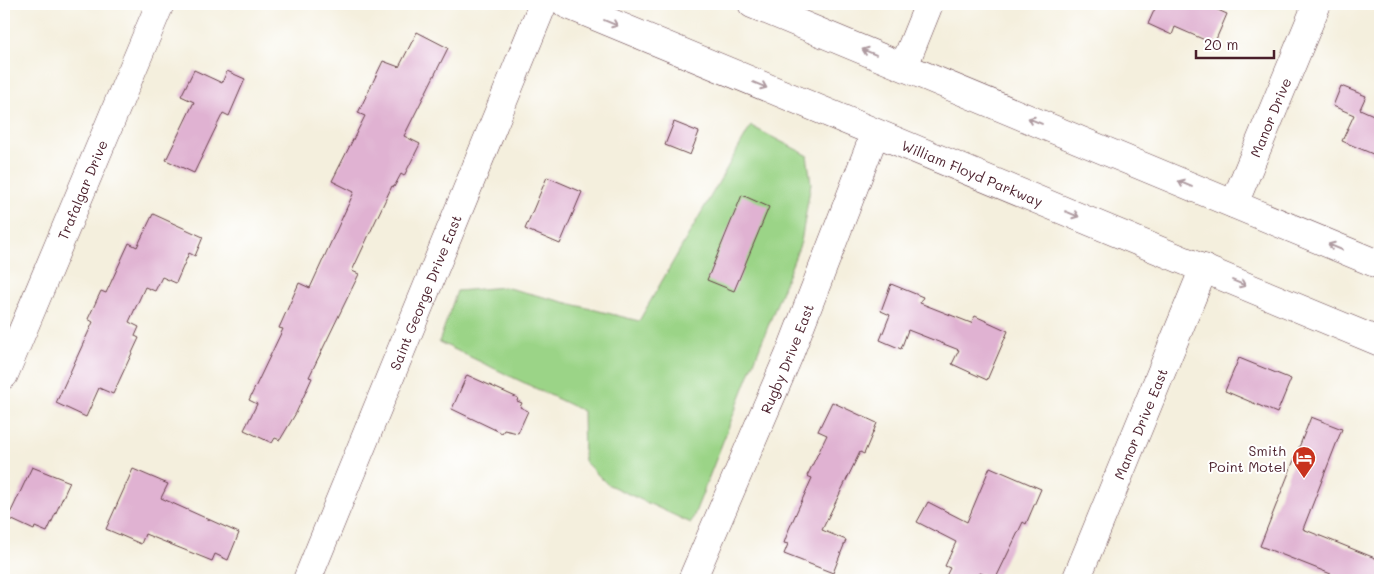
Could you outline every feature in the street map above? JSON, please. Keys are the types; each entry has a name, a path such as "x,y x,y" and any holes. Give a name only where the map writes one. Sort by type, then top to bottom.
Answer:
{"main road":[{"name":"Trafalgar Drive","path":"4,375 160,4"},
{"name":"Saint George Drive East","path":"307,580 543,4"},
{"name":"William Floyd Parkway","path":"566,4 875,134 1380,342"},
{"path":"752,4 1380,266"},
{"path":"904,66 929,4"},
{"name":"Manor Drive","path":"1234,204 1317,4"},
{"name":"Rugby Drive East","path":"692,580 789,355 875,134"},
{"name":"Manor Drive East","path":"1076,580 1204,268"}],"green space":[{"path":"751,126 807,155 811,183 801,242 691,523 607,484 584,461 583,411 439,342 457,291 504,287 639,321"}],"building":[{"path":"1157,4 1204,4 1227,14 1214,44 1175,27 1172,35 1148,24"},
{"path":"417,32 448,48 404,136 420,144 404,176 401,174 394,187 392,186 352,271 359,274 309,377 312,378 296,413 280,440 275,438 272,443 244,430 257,404 249,400 283,329 279,328 299,283 310,288 354,192 332,181 365,116 358,113 383,61 399,67"},
{"path":"194,70 222,83 227,71 245,79 229,116 223,113 194,173 166,160 194,102 181,96"},
{"path":"1341,86 1366,96 1360,109 1380,118 1380,157 1342,141 1354,115 1333,106"},
{"path":"674,122 699,132 690,155 665,145"},
{"path":"547,177 582,192 560,244 525,229"},
{"path":"742,195 769,207 734,291 707,280"},
{"path":"153,214 203,237 195,256 189,253 176,283 162,277 155,291 145,287 129,322 139,327 135,336 139,338 113,394 99,388 86,417 56,403 93,322 88,319 101,291 106,293 129,243 137,247"},
{"path":"891,284 923,297 920,303 971,323 975,316 1008,331 987,380 952,364 959,350 908,330 901,349 880,340 890,315 881,311"},
{"path":"1239,358 1291,379 1277,413 1225,391"},
{"path":"467,375 518,398 517,401 522,403 520,407 528,411 518,433 504,430 502,433 452,409"},
{"path":"832,402 877,423 864,454 860,452 822,530 846,540 833,573 784,554 788,544 784,543 789,529 812,478 807,476 827,435 818,431"},
{"name":"Smith Point Motel","path":"1311,417 1342,429 1303,529 1380,560 1380,580 1346,580 1260,546"},
{"path":"32,467 70,482 47,532 35,527 34,530 8,518"},
{"path":"990,467 1041,489 1026,524 1023,522 995,580 980,573 977,580 944,580 950,568 945,566 956,542 917,522 928,502 967,522"},
{"path":"133,469 168,484 161,498 239,533 228,560 215,554 212,561 145,534 141,544 106,529"}],"place":[{"name":"Smith Point Motel","path":"1304,479"}]}
